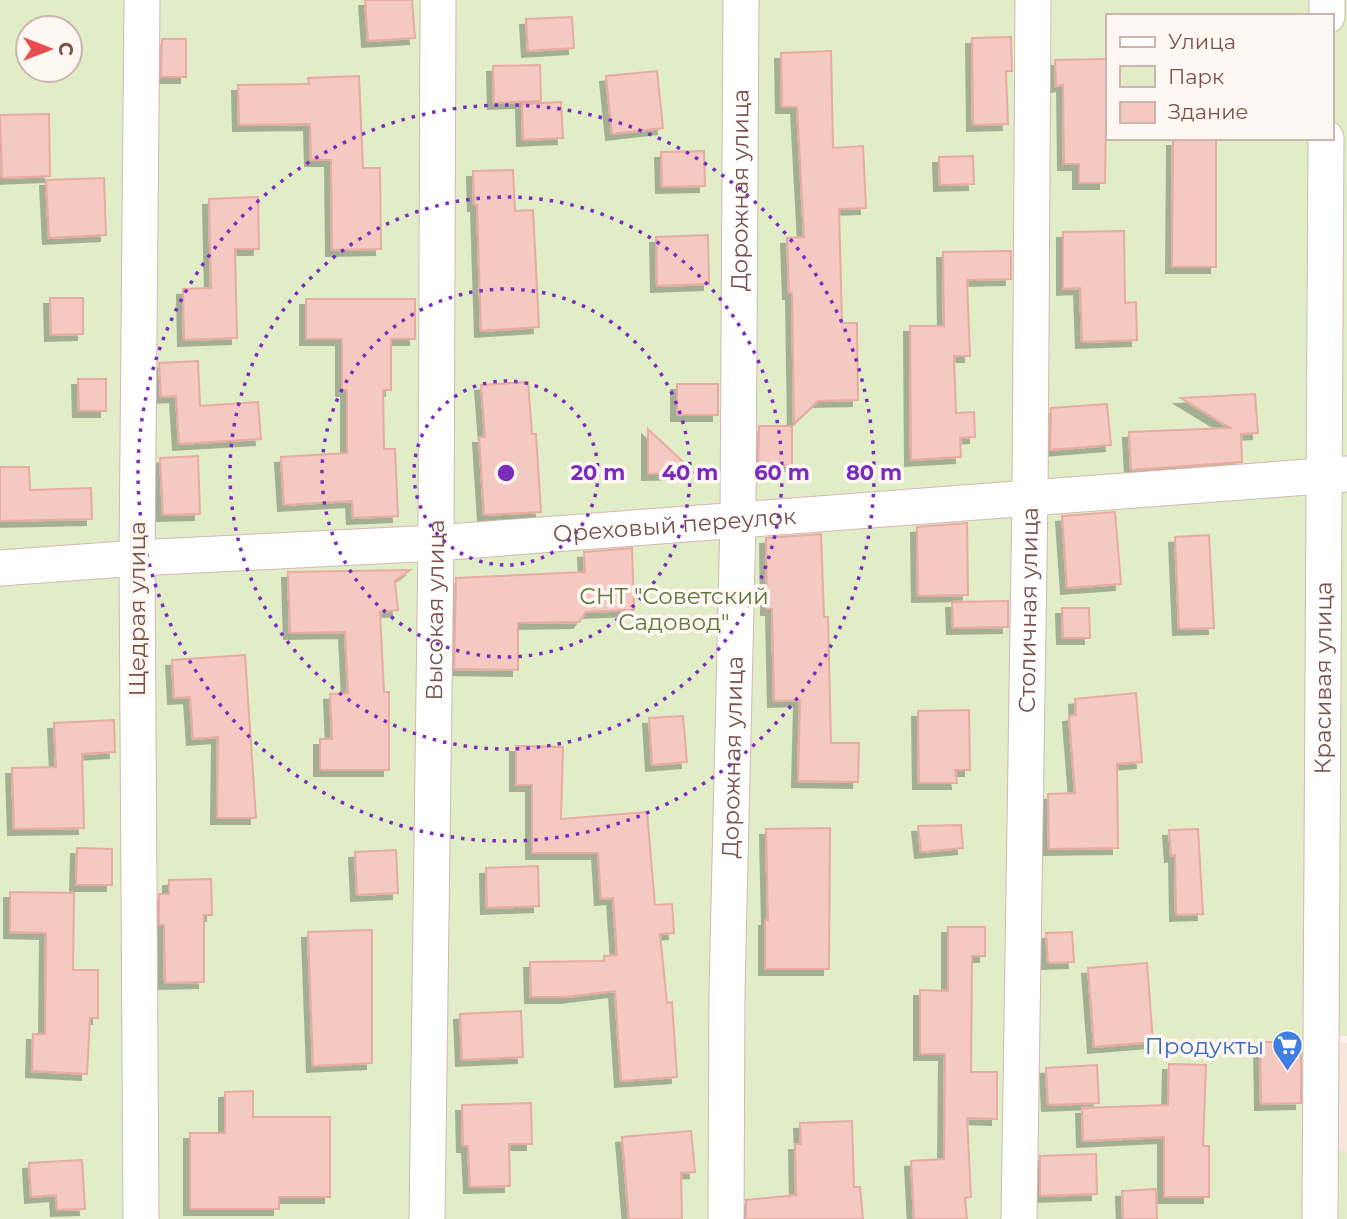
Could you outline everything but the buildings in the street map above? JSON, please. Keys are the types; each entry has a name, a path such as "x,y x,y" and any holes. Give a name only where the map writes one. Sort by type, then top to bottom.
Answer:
{"street":[{"name":"Щедрая улица","path":"141,1219 136,558 142,0"},
{"name":"Высокая улица","path":"427,1219 436,543 438,0"},
{"name":"Дорожная улица","path":"726,1219 727,991 738,520 740,0"},
{"name":"Столичная улица","path":"1019,1219 1030,497 1033,0"},
{"name":"Красивая улица","path":"1320,1219 1335,475 1326,140"},
{"name":"Ореховый переулок","path":"0,568 136,558 436,543 1335,475"}],"shaded area":[{"path":"1328,1043 1347,1043 1347,1219 1325,1219"}],"green space":[{"name":"СНТ \"Советский Садовод\"","path":"0,0 1347,0 1347,1036 1313,1038 1311,1219 0,1219"},
{"path":"1341,1149 1347,1153 1347,1219 1336,1219 1335,1160"}],"place":[{"name":"Продукты","path":"1287,1073"}]}
